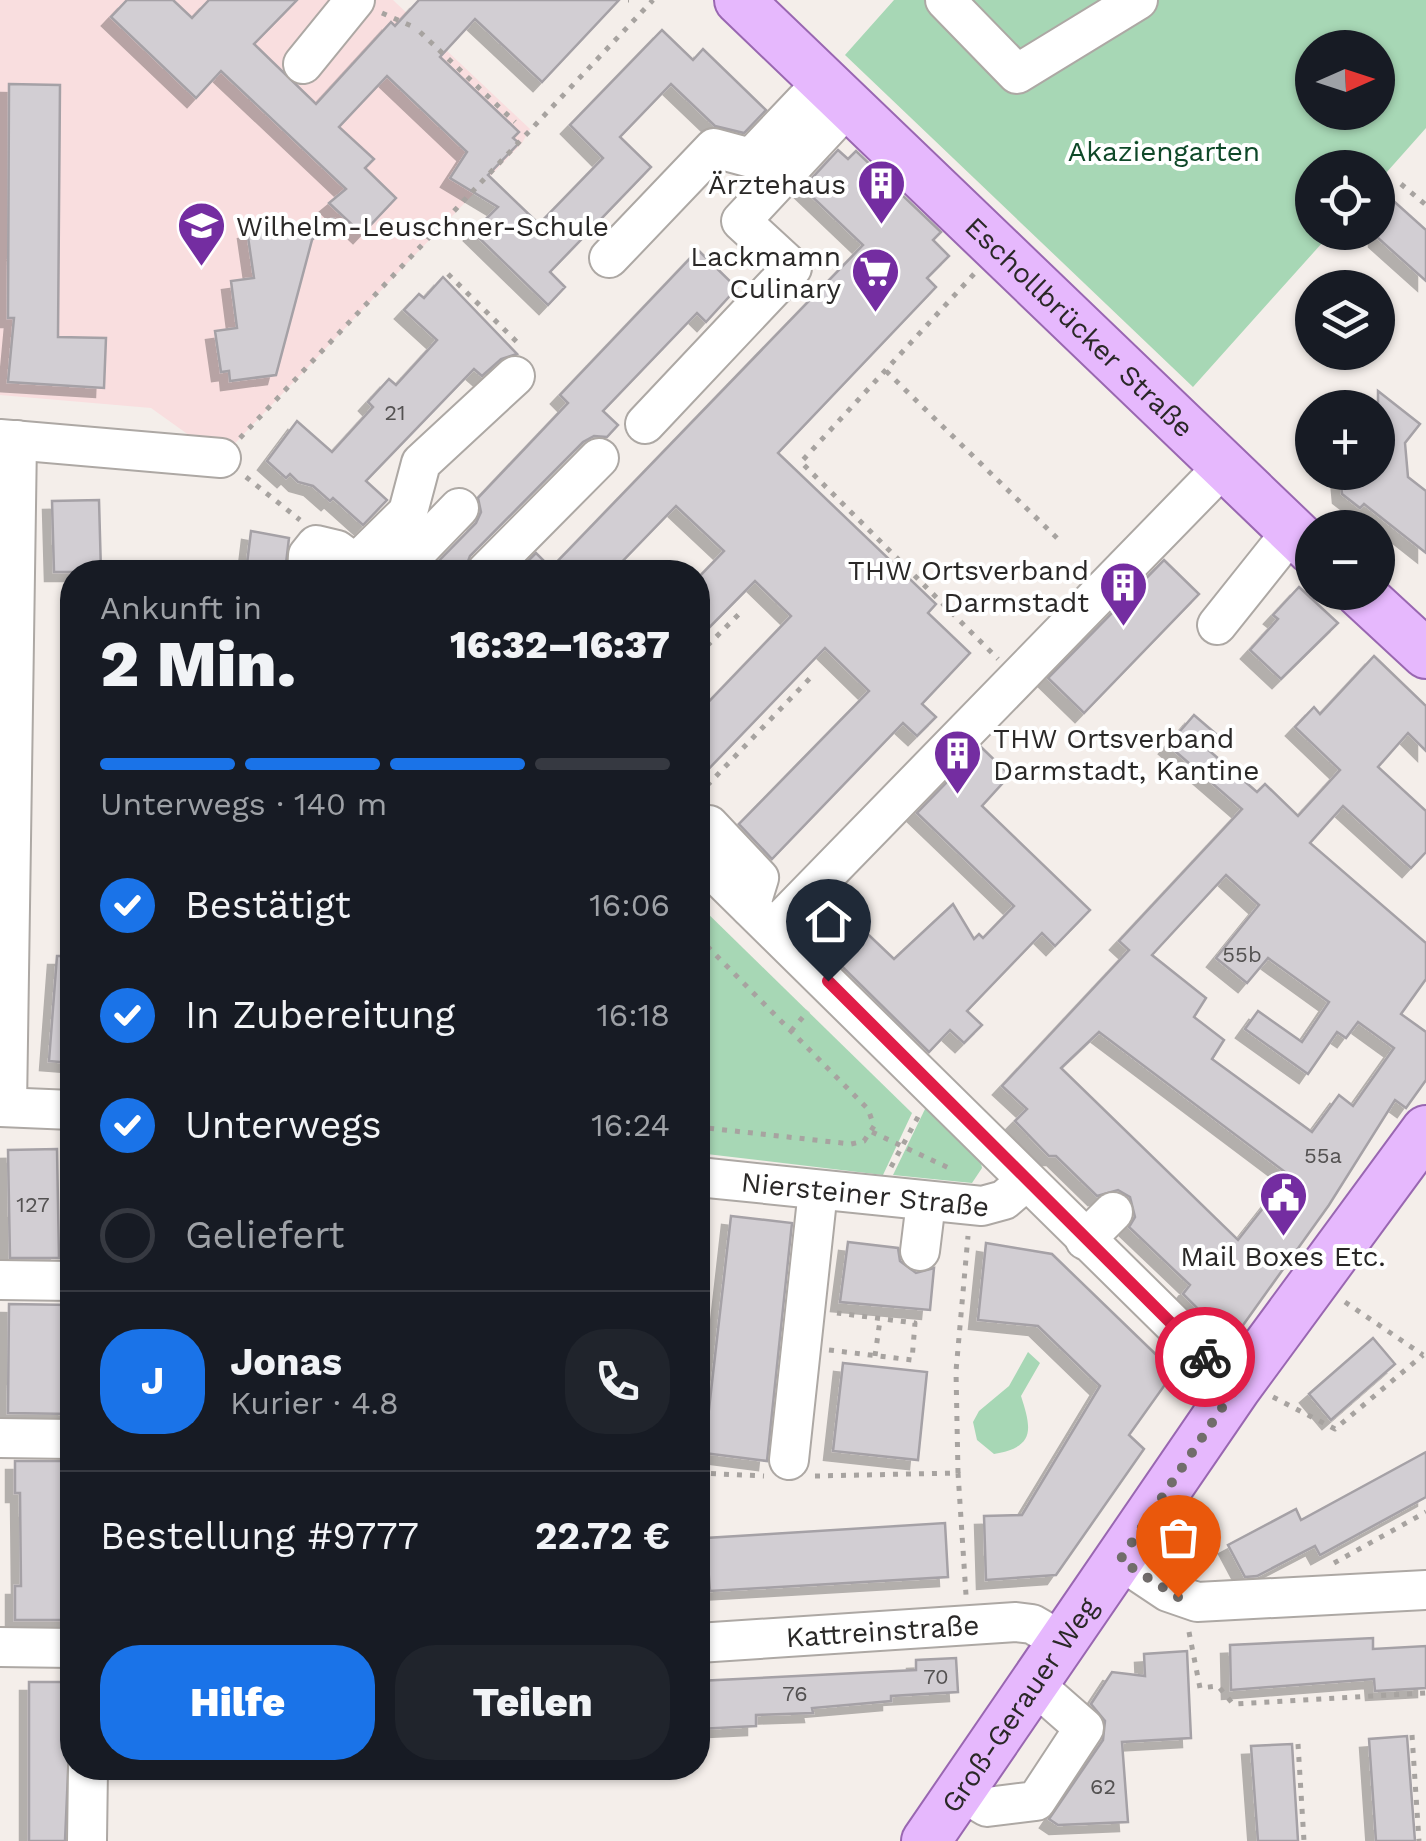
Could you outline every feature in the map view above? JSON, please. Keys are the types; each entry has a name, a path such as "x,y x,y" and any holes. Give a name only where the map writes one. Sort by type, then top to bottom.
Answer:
{"main road":[{"name":"Eschollbrücker Straße","path":"739,0 1295,533"},
{"path":"1378,610 1426,654"},
{"name":"Groß-Gerauer Weg","path":"926,1841 1120,1560 1255,1392 1426,1130"}],"street":[{"path":"303,64 356,0"},
{"path":"944,0 1017,74 1138,0"},
{"path":"744,175 758,170 836,92"},
{"path":"609,258 714,148 751,158 836,92"},
{"path":"645,424 792,268 740,221 836,92"},
{"path":"372,560 408,512 422,463 515,376"},
{"path":"60,1109 4,1107 8,440 221,458"},
{"path":"498,560 598,458"},
{"path":"762,917 1224,466"},
{"path":"377,560 435,512 448,506 406,560"},
{"path":"308,560 316,545 337,550 351,560"},
{"path":"1216,625 1295,547"},
{"path":"710,839 762,917 942,1087 1025,1182 1085,1240 1255,1392"},
{"name":"Niersteiner Straße","path":"710,1185 818,1190 970,1205 998,1203 1025,1182"},
{"path":"788,1460 818,1190"},
{"path":"920,1251 926,1202"},
{"path":"1085,1240 1113,1212"},
{"path":"0,1280 60,1281"},
{"path":"0,1438 60,1439"},
{"path":"1120,1560 1186,1600 1426,1590"},
{"name":"Kattreinstraße","path":"710,1642 1032,1624 1065,1643"},
{"path":"0,1647 60,1648"},
{"path":"960,1791 987,1806 1036,1801 1084,1728 1035,1685"},
{"path":"87,1841 88,1780"}],"path":[{"path":"356,0 418,30 515,122"},
{"path":"221,458 653,0"},
{"path":"522,128 528,134"},
{"path":"1401,184 1426,204"},
{"path":"982,264 800,462 1000,662"},
{"path":"448,274 522,348 515,376"},
{"path":"885,371 1060,540"},
{"path":"710,643 743,610"},
{"path":"710,813 814,674"},
{"path":"710,949 872,1114 872,1132 864,1142 851,1144 710,1128"},
{"path":"791,1032 808,1012"},
{"path":"876,1196 901,1147 942,1087"},
{"path":"872,1132 901,1147"},
{"path":"968,1626 956,1371 970,1205"},
{"path":"1255,1392 1335,1428 1425,1354 1343,1301"},
{"path":"800,1346 912,1360 915,1323 804,1307"},
{"path":"875,1356 880,1320"},
{"path":"938,1474 958,1473"},
{"path":"1296,1598 1319,1571 1426,1512"},
{"path":"1189,1627 1200,1688 1218,1686 1233,1704 1426,1693"},
{"path":"1412,1736 1419,1841"},
{"path":"1298,1744 1304,1841"}],"shaded area":[{"name":"Wilhelm-Leuschner-Schule","path":"0,0 393,0 530,129 522,143 221,458 151,408 0,395"}],"green space":[{"name":"Akaziengarten","path":"894,0 1426,0 1426,128 1395,163 1395,150 1295,150 1295,250 1316,250 1193,387 845,55"},
{"path":"710,916 912,1113 883,1175 710,1154"},
{"path":"926,1107 980,1157 982,1168 972,1183 893,1175"},
{"path":"1028,1352 1040,1363 1021,1396 1027,1435 1017,1447 994,1454 977,1440 973,1422 979,1411 1009,1386"}],"building":[{"path":"127,0 173,0 192,18 209,0 297,0 254,44 316,104 391,22 395,26 419,0 619,0 542,82 475,19 440,57 519,132 513,138 519,143 488,175 539,224 603,158 570,125 662,30 693,60 703,49 766,110 744,133 715,126 671,84 620,137 651,167 550,272 565,287 548,305 473,232 498,207 450,178 467,152 387,76 339,127 374,159 365,168 396,198 362,234 329,203 346,189 221,71 196,98 111,17"},
{"path":"9,84 60,85 58,337 106,338 104,388 8,382 14,318 8,318"},
{"path":"838,150 848,159 856,151 941,232 933,240 949,256 927,278 936,287 778,453 936,604 928,613 970,653 922,704 936,717 917,736 903,723 772,859 739,824 869,691 825,648 710,768 710,700 791,616 755,581 710,627 710,566 724,551 676,506 624,560 559,560 863,245 803,188"},
{"path":"1395,202 1426,230 1426,281 1391,250 1395,250"},
{"path":"332,219 312,240 276,375 230,381 229,371 221,372 215,331 237,328 231,281 254,278 247,230"},
{"path":"698,250 737,288 706,322 697,313 603,411 618,425 607,437 594,436 583,442 468,560 440,560 476,523 481,512 478,498 568,403 560,395"},
{"path":"443,277 517,354 501,359 482,376 474,369 366,481 387,500 363,525 333,498 330,501 290,474 286,478 267,461 297,421 332,452 373,407 368,402 389,379 396,385 437,340 404,310 419,294 424,298"},
{"path":"1395,404 1420,424 1405,443 1408,477 1426,491 1426,553 1395,528 1395,510 1372,510 1364,504 1360,508 1342,490 1395,490"},
{"path":"99,500 101,560 60,560 60,572 54,572 52,501"},
{"path":"251,531 289,538 286,560 247,560"},
{"name":"THW Ortsverband Darmstadt","path":"1164,560 1199,594 1084,713 1048,678"},
{"path":"1295,591 1295,610 1324,610 1338,623 1281,679 1250,650 1278,619 1273,615"},
{"path":"1374,656 1426,706 1426,751 1408,733 1378,767 1426,811 1426,852 1411,868 1343,806 1310,843 1426,943 1426,979 1401,1014 1426,1032 1426,1080 1406,1108 1395,1100 1329,1205 1231,1342 1183,1294 1190,1285 1129,1227 1135,1217 1130,1197 1118,1190 1097,1196 1056,1156 1049,1156 1015,1121 1027,1109 1002,1086 1129,950 1119,941 1242,809 1168,745 1194,715 1216,734 1205,747 1257,792 1265,784 1298,816 1340,770 1295,727 1314,707 1320,714","holes":["1226,875 1259,905 1216,958 1247,983 1268,958 1329,1002 1302,1042 1258,1011 1245,1029 1308,1074 1337,1032 1346,1038 1358,1022 1394,1048 1353,1106 1339,1095 1312,1132 1212,1059 1224,1040 1194,1017 1206,998 1152,955","1099,1032 1289,1175 1238,1240 1061,1068"]},
{"path":"981,747 1010,775 982,806 1090,910 1055,946 1042,933 967,1011 982,1025 964,1043 950,1030 929,1052 804,929 832,900 894,959 953,904 974,939 979,934 983,938 1014,906 917,813"},
{"path":"57,956 60,956 60,1062 49,1061"},
{"path":"57,1149 59,1258 10,1258 8,1150"},
{"path":"731,1216 792,1223 767,1461 710,1454 710,1400"},
{"path":"848,1242 898,1248 900,1261 916,1273 934,1268 930,1310 840,1302"},
{"path":"986,1243 1052,1254 1174,1372 1129,1435 1144,1449 1056,1575 986,1580 984,1516 1022,1515 1100,1386 1038,1326 978,1320"},
{"path":"9,1304 60,1305 60,1414 8,1413"},
{"path":"1373,1338 1395,1364 1331,1420 1309,1394"},
{"path":"843,1363 927,1372 918,1460 833,1451"},
{"path":"1426,1452 1426,1497 1320,1555 1315,1546 1257,1576 1245,1577 1228,1545 1296,1509 1301,1520"},
{"path":"15,1461 60,1461 60,1620 15,1620 15,1586 21,1586 20,1493 15,1493"},
{"path":"945,1523 948,1577 710,1591 710,1538"},
{"path":"1373,1638 1373,1649 1426,1646 1426,1688 1375,1691 1374,1679 1231,1690 1230,1645"},
{"path":"1187,1651 1191,1738 1122,1742 1128,1822 1058,1825 1049,1819 1103,1740 1105,1721 1091,1704 1112,1672 1145,1676 1144,1654"},
{"path":"956,1658 958,1692 891,1696 891,1701 812,1708 813,1713 756,1715 756,1726 710,1728 710,1680 916,1670 916,1660"},
{"path":"29,1682 60,1682 60,1780 68,1780 65,1841 29,1841"},
{"path":"1407,1736 1415,1841 1376,1841 1369,1739"},
{"path":"1292,1744 1298,1841 1258,1841 1251,1746"}],"way so far":[{"path":"1178,1597 1120,1560 1236,1387 1205,1357"}],"place":[{"name":"Ärztehaus","path":"881,226"},
{"name":"Wilhelm-Leuschner-Schule","path":"201,268"},
{"name":"Lackmamn Culinary","path":"876,314"},
{"name":"THW Ortsverband Darmstadt","path":"1124,628"},
{"name":"THW Ortsverband Darmstadt, Kantine","path":"958,796"},
{"name":"Mail Boxes Etc.","path":"1283,1238"}],"route":[{"path":"828,981 1025,1182 1205,1357"}]}
